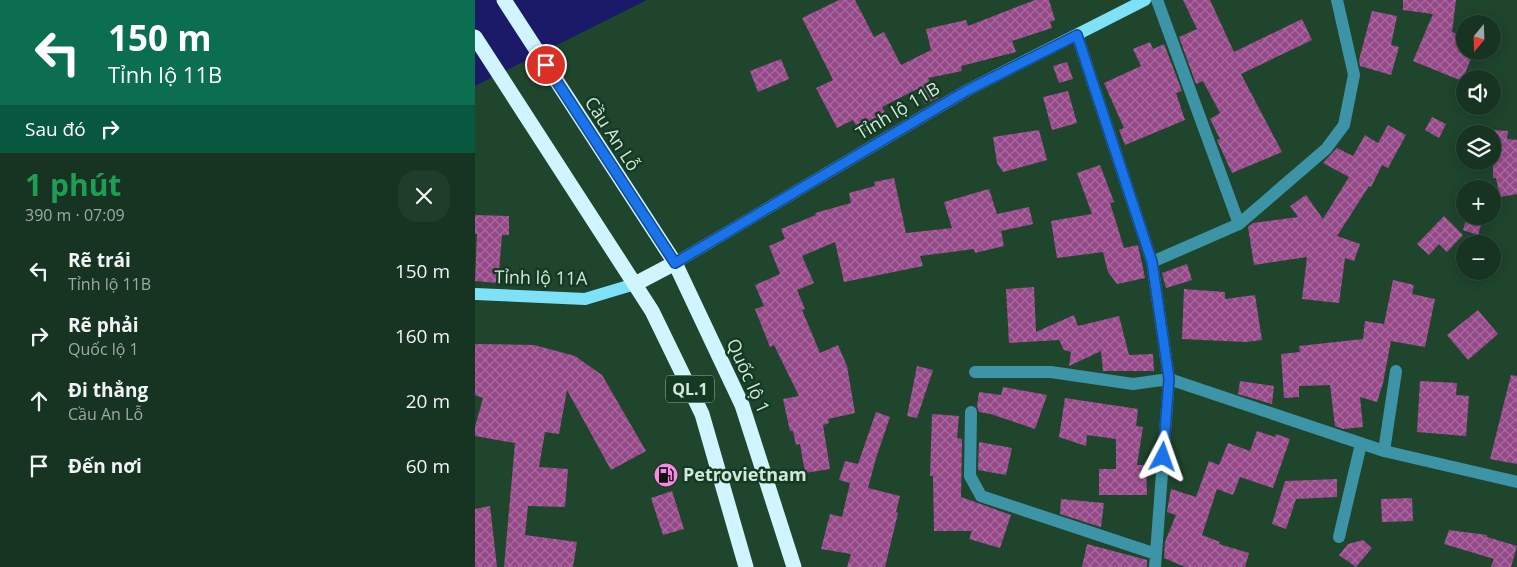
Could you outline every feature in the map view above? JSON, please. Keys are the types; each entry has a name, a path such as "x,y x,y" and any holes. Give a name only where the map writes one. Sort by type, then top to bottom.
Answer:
{"highway":[{"name":"Cầu An Lỗ","path":"504,0 640,212"},
{"name":"QL.1","path":"475,37 652,311 702,414 746,567"},
{"name":"Quốc lộ 1","path":"640,212 675,263 742,405 794,567"},
{"path":"635,284 675,263"}],"main road":[{"name":"Tỉnh lộ 11B","path":"675,263 966,91 1145,0"},
{"name":"Tỉnh lộ 11A","path":"475,294 585,299 635,284"}],"street":[{"path":"1157,0 1239,224"},
{"path":"1152,262 1239,224 1326,149 1344,125 1354,75 1337,0"},
{"path":"971,412 970,476 981,496 1156,561 1169,379 1152,262 1077,35"},
{"path":"1384,451 1397,371"},
{"path":"975,372 1051,372 1133,384 1169,379 1384,451 1517,482"},
{"path":"1339,537 1361,444"}],"shaded area":[{"path":"475,0 647,0 475,86"}],"building":[{"path":"839,0 855,0 874,37 884,32 901,65 931,50 926,29 966,20 968,26 1035,0 1049,0 1055,20 1050,22 1052,28 1012,41 1016,52 961,66 962,71 928,78 938,98 925,104 917,89 882,107 889,121 861,134 853,120 837,128 816,88 833,80 802,18"},
{"path":"1183,0 1210,0 1234,52 1302,19 1312,40 1241,74 1282,152 1232,173 1217,140 1220,139 1210,119 1220,113 1203,81 1196,84 1179,37 1197,29"},
{"path":"1403,0 1456,0 1452,32 1456,34 1456,60 1470,60 1466,70 1456,70 1456,79 1413,61 1433,14 1403,10"},
{"path":"1372,11 1397,16 1391,45 1399,47 1391,75 1360,66 1359,60"},
{"path":"1150,42 1153,49 1164,44 1182,91 1176,93 1185,120 1125,145 1119,130 1124,128 1104,83 1141,66 1133,49"},
{"path":"781,59 789,79 758,92 750,71"},
{"path":"1067,62 1073,79 1059,83 1053,66"},
{"path":"1068,91 1077,123 1052,130 1043,97"},
{"path":"1432,117 1446,124 1439,138 1425,130"},
{"path":"1388,125 1406,135 1388,168 1382,165 1371,187 1369,186 1337,236 1360,244 1354,261 1345,258 1339,303 1302,299 1307,257 1254,265 1248,227 1253,223 1298,217 1290,206 1306,195 1323,219 1349,177 1323,163 1337,148 1353,156 1365,135 1378,143"},
{"path":"1039,130 1047,160 1003,172 997,163 993,137"},
{"path":"1501,131 1508,131 1507,139 1517,140 1517,194 1501,197 1501,180 1493,178 1493,170 1501,170"},
{"path":"1100,165 1114,202 1110,203 1124,248 1138,245 1145,278 1117,284 1108,272 1103,252 1057,258 1051,221 1092,214 1077,173"},
{"path":"894,178 906,233 952,228 944,202 989,189 997,214 1029,207 1033,224 1001,231 1004,246 975,253 974,249 920,256 923,266 844,282 835,242 802,256 814,283 797,290 805,309 802,310 820,353 838,345 847,366 855,413 828,419 829,423 823,425 830,469 805,473 800,444 796,445 793,431 790,431 783,399 799,396 774,345 770,347 755,309 764,306 755,285 780,274 769,246 785,239 781,229 816,215 815,213 851,203 849,193 875,186 874,182"},
{"path":"475,215 509,216 509,235 502,235 498,283 475,281 477,234 475,234"},
{"path":"1444,216 1463,235 1456,235 1456,242 1447,252 1439,244 1429,255 1417,244"},
{"path":"1464,225 1481,225 1478,235 1463,230"},
{"path":"1187,264 1192,280 1166,288 1162,273"},
{"path":"1393,280 1414,285 1412,294 1435,299 1425,347 1391,341 1383,383 1377,402 1360,397 1363,427 1343,429 1335,426 1330,385 1299,386 1299,397 1284,398 1281,354 1300,352 1299,346 1363,339 1365,321 1384,324"},
{"path":"1034,287 1036,332 1074,315 1078,326 1119,316 1129,355 1153,354 1154,371 1103,371 1101,351 1069,366 1071,352 1064,350 1059,340 1009,343 1006,289"},
{"path":"1184,289 1225,292 1225,299 1255,295 1262,340 1246,342 1182,339"},
{"path":"1478,310 1498,334 1468,360 1447,335"},
{"path":"475,344 534,345 575,356 602,375 646,451 611,470 567,390 559,434 545,432 539,467 568,469 565,507 528,506 525,535 577,542 573,567 504,567 515,443 475,436 475,427 483,398 475,395"},
{"path":"917,366 933,370 917,418 907,416"},
{"path":"1511,375 1517,376 1517,464 1490,459"},
{"path":"1240,381 1274,386 1272,404 1238,394"},
{"path":"1420,381 1457,383 1456,395 1469,396 1466,436 1417,432"},
{"path":"1003,387 1047,395 1035,429 991,414 979,412 977,406 979,392 1001,395"},
{"path":"1065,398 1138,409 1136,426 1143,427 1137,465 1146,465 1147,495 1099,495 1099,469 1116,469 1116,439 1087,435 1086,446 1059,437"},
{"path":"876,412 890,417 868,488 900,496 896,512 898,513 885,567 847,567 851,554 821,549 830,514 842,517 850,483 839,480 845,461 858,464"},
{"path":"932,414 959,416 957,438 962,439 961,497 1011,515 1000,548 969,539 972,531 934,531 933,476 930,476"},
{"path":"1257,431 1275,437 1276,434 1290,439 1273,488 1240,477 1233,495 1217,489 1202,535 1220,542 1219,544 1249,553 1245,567 1185,567 1164,558 1165,542 1176,515 1167,512 1171,489 1196,497 1209,461 1219,465 1228,443 1250,451"},
{"path":"979,442 1012,448 1006,475 978,470"},
{"path":"1337,479 1337,497 1296,499 1286,529 1272,524 1285,481"},
{"path":"672,491 684,529 663,535 651,498"},
{"path":"1412,498 1413,521 1382,522 1381,499"},
{"path":"1061,499 1104,503 1101,527 1060,514"},
{"path":"490,506 497,567 475,567 475,509"},
{"path":"1449,530 1487,535 1487,537 1517,546 1511,567 1491,567 1494,559 1444,544"},
{"path":"1363,540 1372,548 1356,567 1339,555 1348,544"},
{"path":"1087,544 1147,560 1147,567 1082,567"}],"place":[{"name":"Petrovietnam","path":"666,475"}],"route":[{"path":"546,65 675,263 966,91 1077,35 1152,262 1169,379 1163,457"}]}
